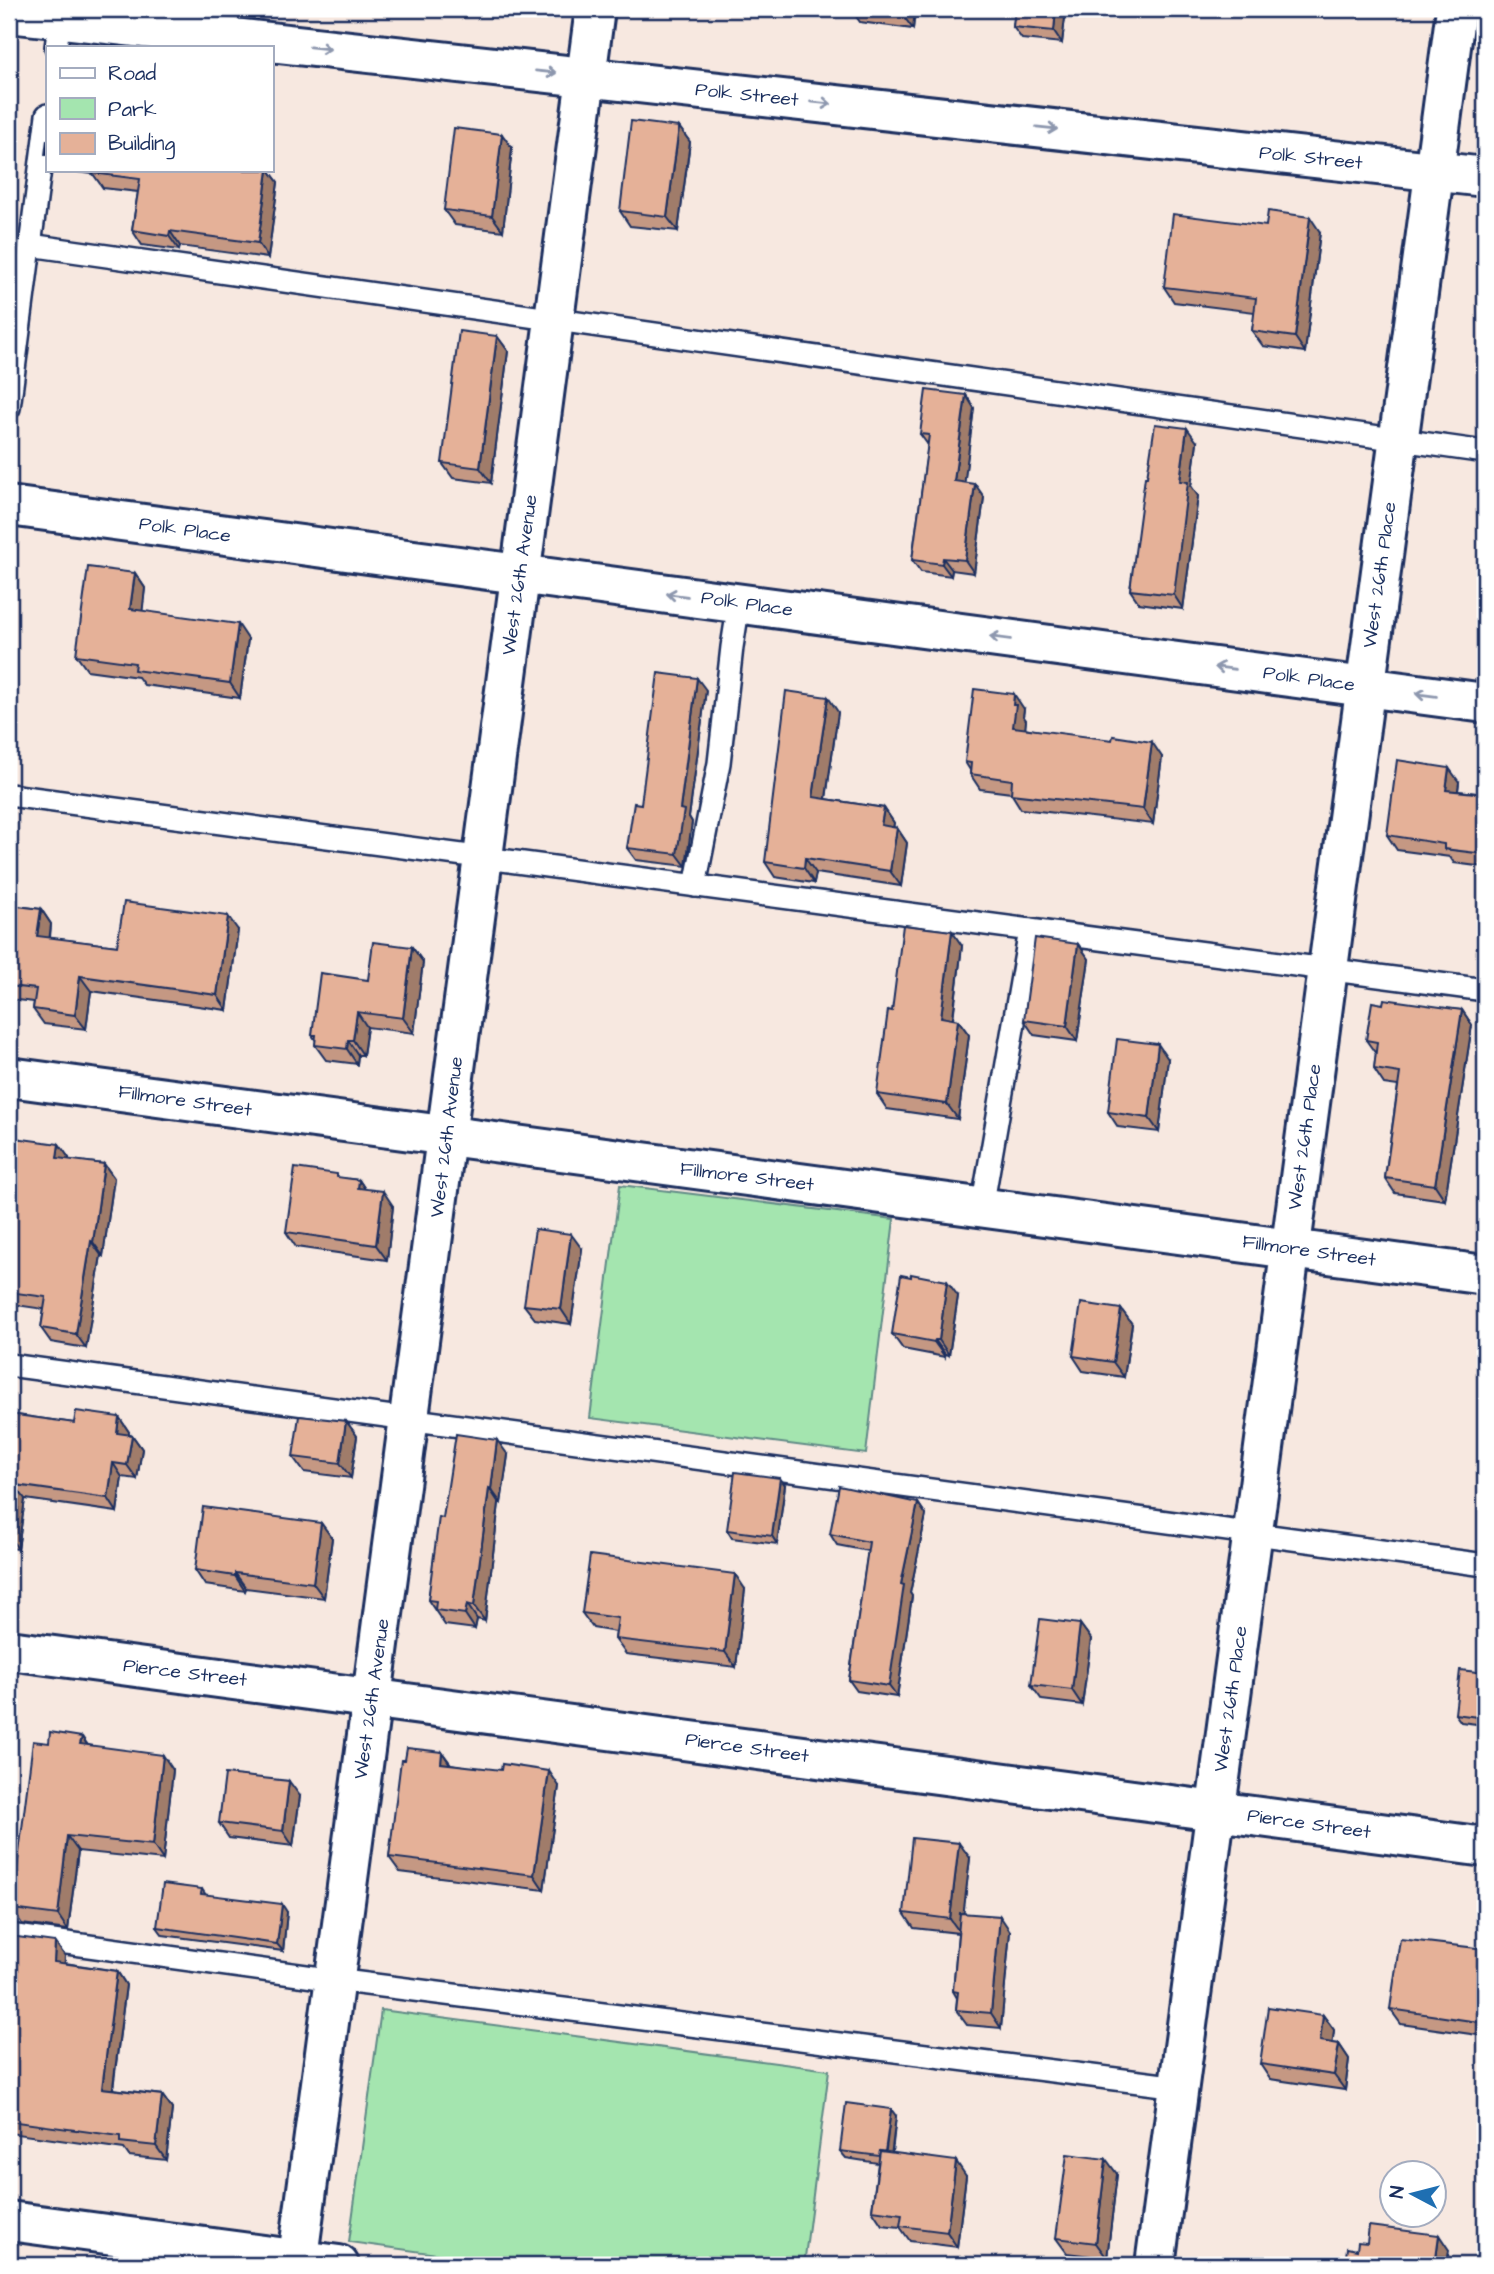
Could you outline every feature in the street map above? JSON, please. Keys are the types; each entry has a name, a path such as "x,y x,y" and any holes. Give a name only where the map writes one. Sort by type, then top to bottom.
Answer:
{"street":[{"name":"West 26th Avenue","path":"298,2262 595,9"},
{"name":"West 26th Place","path":"1155,2265 1456,9"},
{"name":"Polk Street","path":"9,13 59,25 272,46"},
{"name":"Polk Street","path":"273,46 587,77 1485,177"},
{"name":"Polk Place","path":"9,506 1485,703"},
{"name":"Fillmore Street","path":"9,1077 447,1138 1485,1275"},
{"name":"Pierce Street","path":"9,1650 1485,1847"},
{"path":"9,2221 298,2262 339,2265"}],"lane":[{"path":"9,408 46,123"},
{"path":"30,246 1485,452"},
{"path":"695,886 719,763 739,603"},
{"path":"9,795 1485,990"},
{"path":"982,1208 1030,930"},
{"path":"9,1365 1485,1565"},
{"path":"9,1936 1179,2087"}],"green space":[{"path":"620,1185 894,1219 866,1454 590,1418"},
{"path":"381,2010 829,2070 804,2265 517,2265 349,2242"}],"building":[{"path":"863,9 903,9 902,14"},
{"path":"1015,9 1056,9 1054,31 1013,27"},
{"path":"631,121 679,127 667,217 620,211"},
{"path":"454,128 502,134 492,216 444,210"},
{"path":"268,172 258,243 170,231 169,236 132,230 140,179 93,173"},
{"path":"1268,211 1310,217 1295,337 1252,331 1256,298 1164,287 1173,214 1266,226"},
{"path":"459,331 497,336 480,468 442,463"},
{"path":"926,390 966,395 954,481 975,484 965,560 943,558 942,564 912,560 929,435 920,434"},
{"path":"1155,424 1187,428 1180,481 1188,482 1174,595 1130,590"},
{"path":"88,567 135,573 130,609 238,624 230,683 134,670 135,663 76,655"},
{"path":"658,673 697,678 680,809 684,810 677,854 627,848 634,803 641,804"},
{"path":"974,689 1014,694 1013,705 1016,705 1013,727 1112,740 1113,736 1152,742 1143,809 1011,794 1012,780 970,774 971,763 965,762"},
{"path":"786,691 828,697 813,797 884,808 881,825 897,828 890,871 805,858 804,868 765,862"},
{"path":"1397,760 1449,768 1446,790 1485,794 1485,854 1444,849 1444,844 1387,835"},
{"path":"124,902 228,916 217,995 80,976 75,1015 33,1009 36,989 9,986 9,905 41,909 37,936 117,946"},
{"path":"903,925 952,931 941,1017 958,1020 947,1104 877,1094 888,1010 892,1011"},
{"path":"1035,938 1078,944 1067,1026 1024,1020"},
{"path":"373,942 412,947 403,1018 357,1012 353,1040 348,1040 347,1049 315,1045 316,1035 312,1035 320,973 368,980"},
{"path":"1384,999 1462,1010 1435,1185 1385,1178 1400,1073 1374,1069 1377,1042 1366,1040 1372,1002 1383,1004"},
{"path":"1117,1039 1158,1044 1149,1118 1108,1112"},
{"path":"15,1138 59,1144 57,1158 104,1164 76,1334 41,1328 46,1297 9,1292 9,1148 14,1148"},
{"path":"295,1168 337,1174 337,1177 359,1180 358,1188 383,1191 376,1245 286,1232"},
{"path":"535,1229 571,1234 561,1309 524,1305"},
{"path":"911,1274 947,1281 939,1340 934,1342 892,1334 901,1275 911,1277"},
{"path":"1081,1303 1121,1309 1113,1362 1073,1356"},
{"path":"76,1411 119,1417 117,1433 132,1435 127,1465 113,1463 108,1498 15,1485 9,1529 9,1414 74,1423"},
{"path":"299,1416 346,1421 340,1463 293,1457"},
{"path":"456,1434 497,1440 474,1606 467,1604 465,1614 435,1610 436,1601 428,1600 439,1517 443,1518"},
{"path":"735,1472 780,1478 772,1536 727,1530"},
{"path":"839,1486 918,1503 901,1584 904,1585 889,1686 849,1680 869,1542 830,1534"},
{"path":"203,1507 321,1523 313,1583 195,1570"},
{"path":"590,1555 735,1574 725,1652 615,1639 618,1618 582,1613"},
{"path":"1040,1619 1080,1624 1072,1690 1031,1685"},
{"path":"1460,1670 1485,1673 1485,1718 1455,1714"},
{"path":"50,1732 82,1737 80,1744 163,1755 153,1845 67,1836 58,1915 12,1909 33,1741 49,1743"},
{"path":"407,1748 442,1752 441,1763 501,1770 502,1764 549,1771 534,1875 389,1857 401,1760 405,1760"},
{"path":"225,1774 289,1781 283,1831 219,1823"},
{"path":"912,1838 959,1843 950,1919 904,1913"},
{"path":"163,1884 202,1889 201,1894 282,1904 277,1944 157,1927"},
{"path":"960,1913 1000,1916 991,2013 956,2010 958,1992 953,1991"},
{"path":"10,1936 55,1942 54,1962 117,1971 102,2088 162,2095 156,2146 120,2142 120,2136 9,2121"},
{"path":"1400,1939 1485,1949 1485,2023 1390,2009"},
{"path":"1268,2007 1323,2015 1320,2041 1339,2044 1334,2075 1260,2064"},
{"path":"846,2103 891,2109 885,2152 880,2151 879,2156 840,2151"},
{"path":"880,2151 956,2161 947,2232 900,2226 902,2214 872,2210"},
{"path":"1067,2154 1106,2159 1096,2243 1056,2238"},
{"path":"1369,2226 1439,2235 1435,2265 1345,2265 1347,2248 1357,2250 1358,2242 1367,2243"}]}
